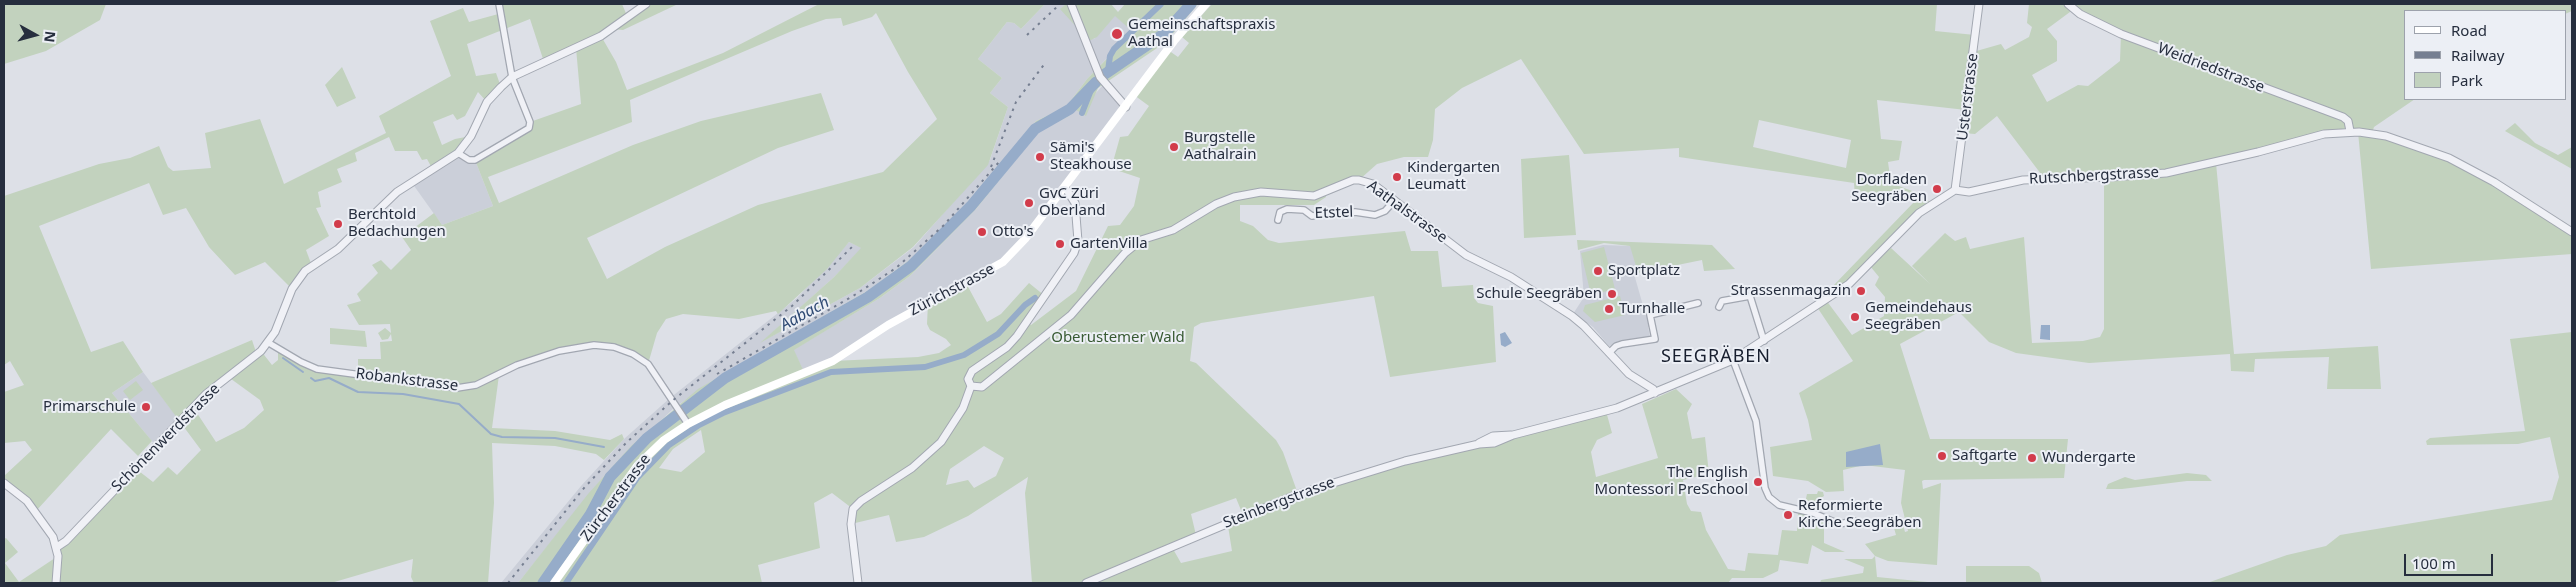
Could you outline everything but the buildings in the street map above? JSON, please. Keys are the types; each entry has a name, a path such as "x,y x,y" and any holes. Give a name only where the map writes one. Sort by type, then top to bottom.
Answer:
{"main road":[{"name":"Zürichstrasse","path":"688,424 744,397 823,366 901,318 997,267 1021,244 1177,38 1206,4"},
{"name":"Zürcherstrasse","path":"554,583 637,466 664,440 688,424"}],"street":[{"path":"458,153 469,160 475,160 529,128 530,122 512,77 499,4"},
{"name":"Schönenwerdstrasse","path":"57,547 66,541 206,394 257,355 269,342 292,289 305,271 338,249 397,192 458,153 471,136 487,102 512,77 601,36 646,4"},
{"name":"Usterstrasse","path":"1955,190 1979,4"},
{"name":"Weidriedstrasse","path":"2068,4 2080,14 2121,34 2343,117 2348,121 2350,131"},
{"path":"1072,6 1100,77 1126,107"},
{"name":"Rutschbergstrasse","path":"1955,190 1969,192 2023,180 2111,177 2166,172 2258,152 2310,137 2350,131 2386,136 2449,158 2494,182 2572,232"},
{"name":"Aathalstrasse","path":"971,386 982,387 1071,315 1136,243 1173,230 1223,201 1256,193 1314,196 1346,183 1359,180 1373,184 1466,255 1511,277 1572,316 1584,326 1629,374 1653,389 1655,394"},
{"path":"858,583 851,524 853,509 861,500 912,468 932,450 957,418 971,386 968,379 972,371 1007,347 1017,336 1076,249 1078,236 1075,203 1065,187"},
{"path":"1655,394 1733,360 1849,284 1919,213 1955,190"},
{"name":"Etstel","path":"1278,220 1280,212 1286,209 1304,210 1312,216 1355,212 1375,215 1385,211 1394,201"},
{"path":"1718,307 1722,301 1750,296 1764,341"},
{"path":"1609,353 1616,346 1622,344 1656,339 1650,315 1698,303"},
{"name":"Robankstrasse","path":"269,342 317,369 457,388 476,385 517,365 559,351 585,346 604,345 623,350 648,364 688,424"},
{"path":"1733,360 1756,421 1765,488 1769,497 1779,505 1813,513 1839,524 1855,521"},
{"name":"Steinbergstrasse","path":"1086,583 1298,494 1396,463 1479,444 1494,443 1513,435 1617,408 1655,394"},
{"path":"4,483 36,511 57,547 56,583"}],"shaded area":[{"path":"1045,4 1066,4 1061,9 1094,39 1115,15 1133,31 1087,79 1066,107 1036,121 974,197 919,253 869,290 722,374 674,408 609,470 518,583 501,583 581,486 624,439 670,398 797,298 849,242 862,248 834,277 763,341 860,288 914,247 990,160 1008,107 990,93 1002,78 978,59 1007,22 1014,23 1021,29"},
{"path":"1104,84 1126,107 1003,262 805,374 793,350 880,298 910,276 976,209 1038,132 1067,117 1094,95"},
{"path":"458,153 475,160 493,206 442,225 412,183"},
{"name":"Schule Seegräben","path":"1603,245 1631,246 1638,273 1634,274 1646,316 1649,315 1652,326 1648,327 1650,337 1609,346 1593,327 1573,314 1584,297 1580,251"},
{"name":"Primarschule","path":"143,372 180,421 156,446 112,393"}],"green space":[{"path":"4,4 106,4 100,20 46,51 4,64"},
{"path":"622,4 628,18 646,4 678,4 623,30 613,29 601,36 616,62 627,90 723,53 819,4 1045,4 1021,29 1014,23 1007,22 978,59 1002,78 990,93 1008,107 988,165 913,247 860,288 760,343 834,277 861,248 849,242 827,269 778,314 776,311 739,319 683,314 666,319 657,333 648,364 642,359 604,345 559,351 499,375 492,428 555,431 610,440 622,434 624,439 604,460 596,454 555,446 492,443 494,503 488,583 414,583 411,577 413,559 331,583 4,583 4,539 6,538 18,552 5,563 19,582 58,556 57,547 135,468 153,482 168,467 177,475 201,450 151,383 252,340 257,355 261,351 272,365 278,360 278,348 311,367 358,375 358,359 381,359 380,342 392,341 391,334 388,339 382,340 378,333 385,328 391,333 390,324 359,325 347,305 361,301 357,294 378,273 372,265 381,260 391,270 411,250 402,237 434,213 442,225 493,206 475,160 520,135 530,122 581,104 576,48 544,62 530,19 467,44 476,76 496,73 501,87 487,102 478,92 465,116 457,120 453,114 433,122 442,145 455,139 471,136 465,145 433,170 427,159 422,160 417,151 395,151 389,137 355,153 357,161 337,169 342,182 318,192 321,207 316,208 329,236 306,250 312,266 292,289 265,262 235,275 209,247 186,208 163,215 149,183 39,226 91,352 123,341 143,372 112,393 152,441 138,456 111,429 36,511 4,483 4,476 32,450 25,441 4,443 4,392 24,385 10,361 4,365 4,196 99,164 130,158 159,146 168,167 173,171 211,168 205,133 260,119 284,184 386,133 379,116 451,76 430,21 463,8 469,22 502,13 500,5","holes":["876,13 908,72 937,119 883,172 758,205 665,247 607,279 587,238 778,148 834,130 821,93 701,121 633,145 499,203 488,177 632,122 630,100 792,31 826,19 841,18 843,26 872,17","227,376 260,400 264,410 244,428 216,442 193,407"]},
{"name":"Oberustemer Wald","path":"1066,4 1111,4 1118,12 1125,4 1198,4 1166,42 1098,88 1086,116 1076,110 1067,117 1038,132 976,209 910,276 880,298 794,350 805,374 833,361 918,357 939,353 951,345 946,339 930,330 927,324 928,303 966,283 987,322 1001,314 1029,283 1045,296 1028,322 1031,325 1076,291 1108,226 1120,225 1134,206 1140,178 1116,170 1113,162 1120,137 1128,136 1149,106 1134,95 1168,50 1178,57 1189,43 1182,37 1212,4 1937,4 1935,31 1975,35 1973,52 2001,44 2005,50 2029,37 2032,27 2027,23 2029,4 2572,4 2572,11 2566,14 2566,10 2404,10 2404,100 2414,100 2374,127 2372,133 2449,158 2572,232 2572,254 2371,269 2358,132 2350,131 2216,163 2234,354 2378,346 2381,389 2327,389 2329,357 2255,359 2254,372 2231,371 2230,354 2089,363 2016,353 1989,342 1959,312 1900,344 1930,439 2068,439 2064,478 1924,480 1922,481 1923,489 1941,483 1937,565 1888,561 1875,556 1865,544 1896,535 1894,528 1903,525 1905,532 1908,531 1901,503 1905,470 1864,465 1843,470 1844,491 1826,492 1808,481 1773,476 1770,447 1812,440 1799,393 1853,361 1817,307 1826,300 1852,335 1884,316 1885,297 1875,285 1879,277 1870,266 1849,284 1833,286 1916,200 1855,197 1854,183 1679,157 1679,148 1584,154 1521,59 1462,88 1435,109 1433,140 1428,157 1404,157 1377,164 1359,180 1326,192 1326,197 1314,205 1240,205 1240,221 1253,226 1268,240 1279,243 1405,231 1411,251 1438,251 1442,287 1473,285 1474,298 1478,303 1493,306 1496,362 1390,377 1374,296 1201,323 1194,327 1190,361 1196,363 1276,440 1283,452 1298,494 1502,435 1606,411 1612,433 1597,440 1591,452 1596,477 1658,458 1642,404 1676,389 1692,404 1687,413 1692,439 1705,437 1709,474 1683,480 1687,504 1691,511 1701,512 1706,530 1728,569 1745,571 1748,553 1778,555 1782,530 1797,531 1798,513 1824,517 1824,543 1845,552 1825,552 1812,545 1808,564 1780,560 1778,571 1763,578 1732,578 1728,583 1032,583 1025,493 1028,477 968,516 924,537 896,542 889,515 851,524 853,509 832,493 814,503 820,548 758,565 762,583 518,583 588,494 631,446 698,389 869,290 919,253 974,197 1036,121 1066,107 1087,79 1133,32 1115,16 1097,37 1085,43 1080,31 1060,9","holes":["2074,9 2121,34 2120,61 2088,86 2078,85 2047,102 2032,75 2057,61 2057,41 2047,29","1877,100 1966,110 1963,133 1975,134 1997,116 2044,178 2104,178 2104,329 2100,337 2083,341 2032,343 2024,237 1970,249 1966,237 1955,241 1945,233 1912,266 1930,284 1891,248 1876,260 1932,204 1920,194 1891,183 1888,162 1899,160 1902,141 1881,139","1759,120 1851,140 1846,168 1753,147","701,430 705,452 681,472 659,468 673,449","984,446 1004,458 996,476 974,488 968,480 946,485 950,469","1236,498 1243,515 1228,526 1232,551 1181,563 1173,549 1196,535 1191,514"]},
{"path":"342,67 356,98 337,107 325,85"},
{"path":"2515,123 2535,143 2558,155 2572,147 2572,169 2505,131"},
{"path":"1569,155 1576,235 1524,238 1521,159"},
{"path":"1577,240 1712,245 1735,269 1704,271 1702,260 1638,273 1630,246 1604,243 1578,250"},
{"name":"Sportplatz","path":"1604,247 1615,289 1591,295 1581,253"},
{"name":"Turnhalle","path":"1620,296 1625,315 1595,322 1583,311 1585,305"},
{"path":"330,328 365,331 367,347 330,344"},
{"path":"2572,332 2572,583 2207,583 2287,555 2326,546 2340,535 2552,500 2559,477 2550,437 2518,444 2427,445 2426,441 2430,438 2525,431 2510,339"},
{"path":"136,381 143,390 130,400 123,391"},
{"path":"2187,473 2206,475 2212,481 2187,481 2122,489 2106,489 2108,484 2125,477 2135,480"},
{"path":"1818,491 1823,492 1824,496 1819,499 1817,511 1810,510 1810,504 1805,503 1807,494 1817,494"},
{"path":"1875,556 1877,577 1938,583 1820,583 1821,580 1863,573 1864,567 1844,559 1872,559"},
{"path":"1966,566 2029,566 2039,573 2042,583 1966,583"}],"water":[{"path":"2041,325 2050,325 2050,340 2040,339"},
{"path":"1505,332 1512,343 1505,347 1501,345 1500,334"},
{"path":"1880,444 1883,465 1846,467 1846,452"}],"waterway":[{"path":"1108,71 1110,56 1114,49 1161,4"},
{"name":"Aabach","path":"1105,74 1165,33 1191,4"},
{"name":"Aabach","path":"543,583 590,515 610,477 647,438 725,378 868,297 911,266 971,206 1035,129 1070,109 1096,82"},
{"path":"1082,113 1093,85"},
{"path":"566,583 637,478 669,445 699,425 723,413 831,372 925,367 964,355 998,334 1025,305 1035,298"},
{"path":"283,358 303,372"},
{"path":"311,378 315,381 329,378 358,392 403,394 459,404 491,434 502,437 555,438 604,447"}],"railway":[{"path":"1027,35 1060,4"},
{"path":"991,167 1016,102 1046,62"},
{"path":"717,374 853,296 896,268 944,225 999,162"},
{"path":"508,583 584,488 626,443 672,401 792,306 854,245"}],"place":[{"name":"Gemeinschaftspraxis Aathal","path":"1117,34"},
{"name":"Burgstelle Aathalrain","path":"1174,147"},
{"name":"Sämi's Steakhouse","path":"1040,157"},
{"name":"Kindergarten Leumatt","path":"1397,177"},
{"name":"Dorfladen Seegräben","path":"1937,189"},
{"name":"GvC Züri Oberland","path":"1029,203"},
{"name":"Berchtold Bedachungen","path":"338,224"},
{"name":"Otto's","path":"982,232"},
{"name":"GartenVilla","path":"1060,244"},
{"name":"Sportplatz","path":"1598,271"},
{"name":"Strassenmagazin","path":"1861,291"},
{"name":"Schule Seegräben","path":"1612,294"},
{"name":"Turnhalle","path":"1609,309"},
{"name":"Gemeindehaus Seegräben","path":"1855,317"},
{"name":"Primarschule","path":"146,407"},
{"name":"Saftgarte","path":"1942,456"},
{"name":"Wundergarte","path":"2032,458"},
{"name":"The English Montessori PreSchool","path":"1758,482"},
{"name":"Reformierte Kirche Seegräben","path":"1788,515"}],"district":[{"name":"SEEGRÄBEN","path":"1716,357"}]}
